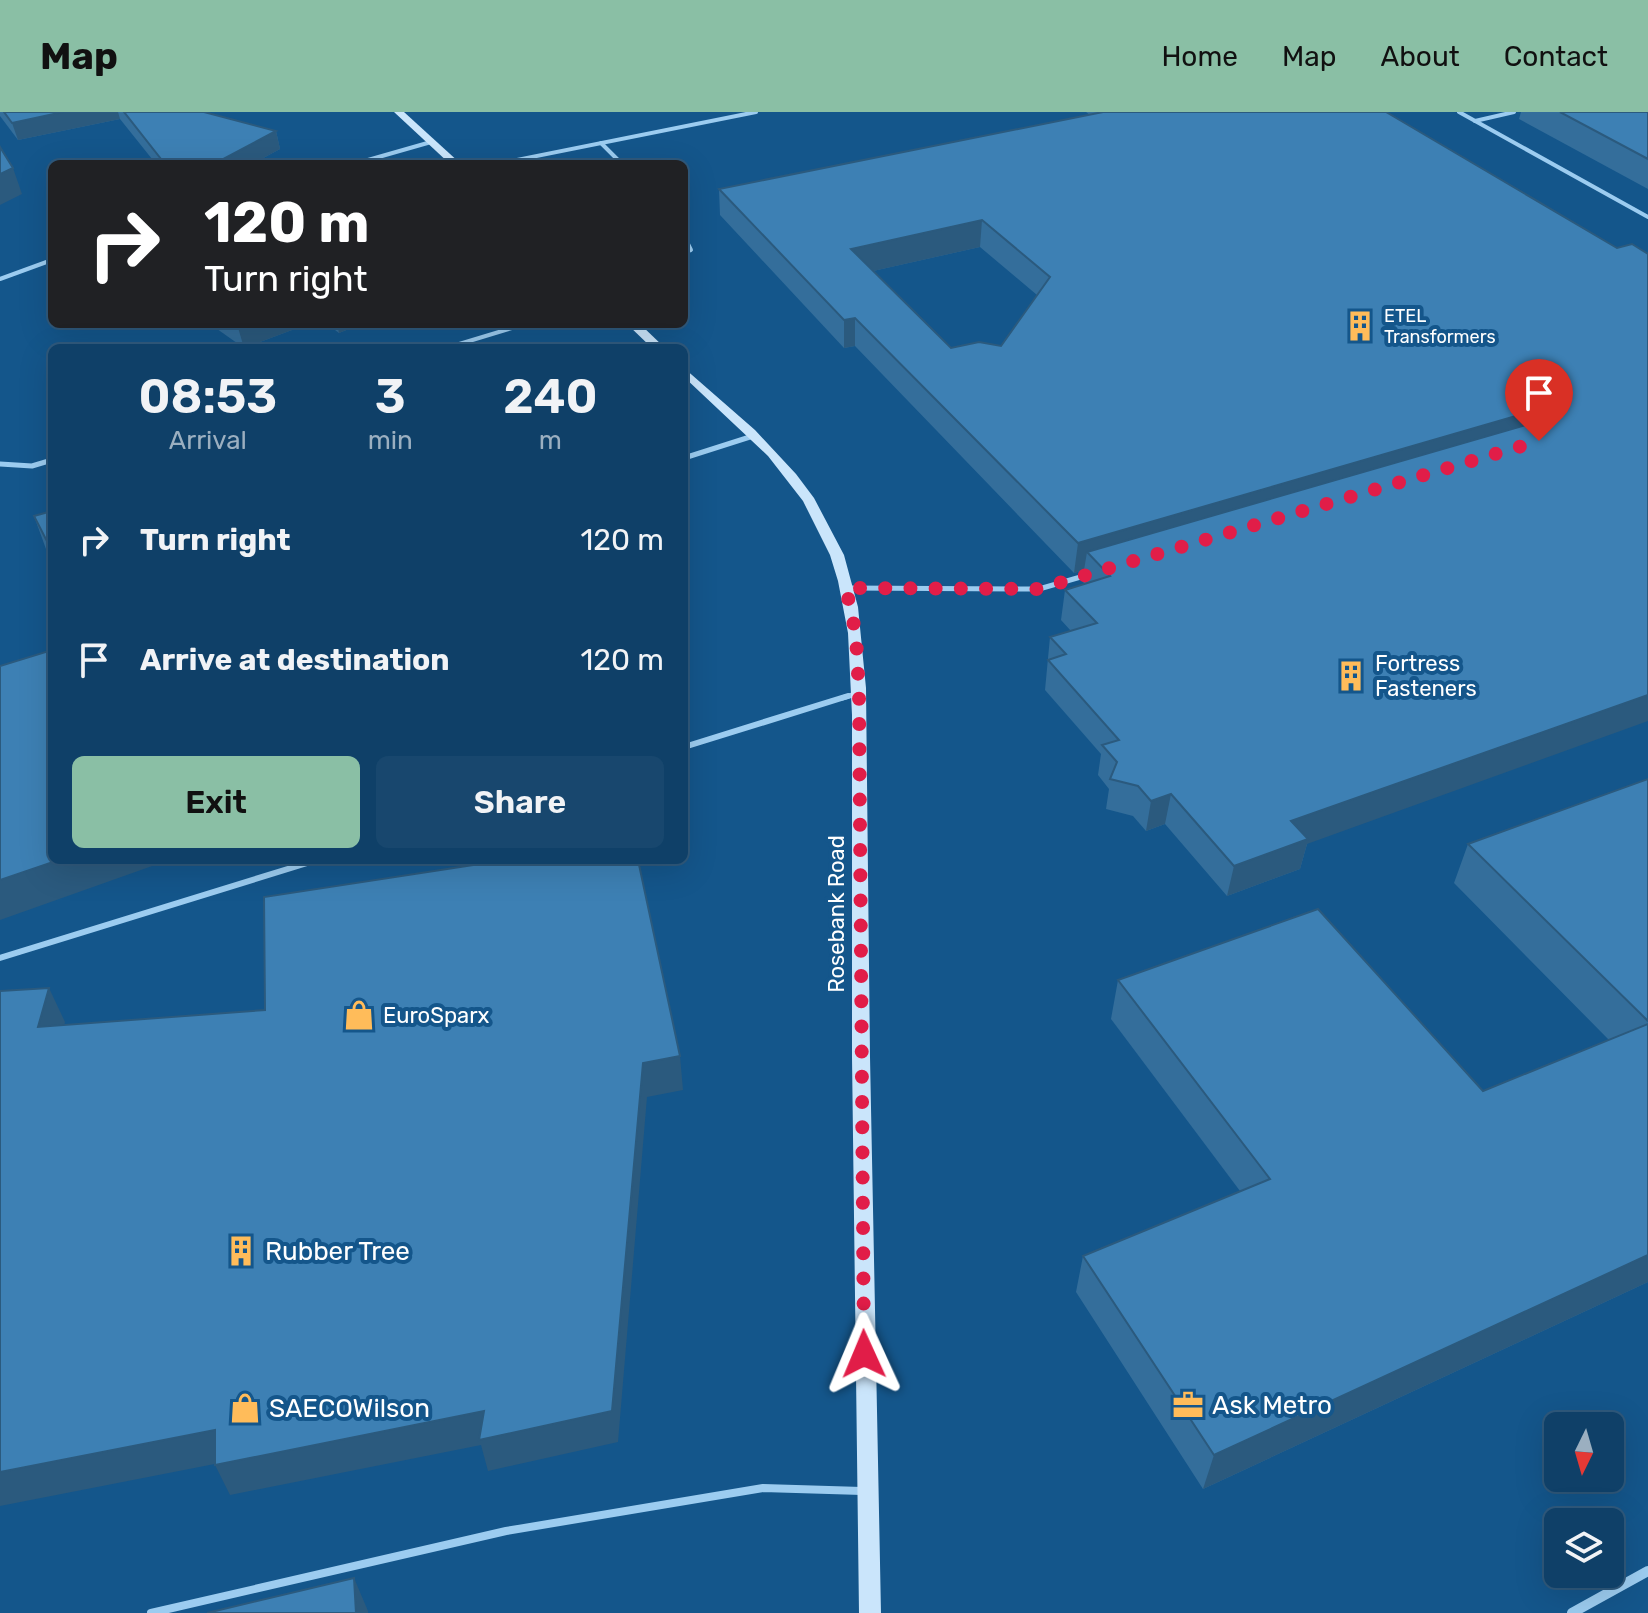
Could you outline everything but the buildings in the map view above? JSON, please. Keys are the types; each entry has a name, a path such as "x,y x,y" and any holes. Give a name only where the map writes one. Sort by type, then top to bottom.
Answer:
{"main road":[{"path":"399,112 451,160"},
{"path":"637,328 655,344"},
{"name":"Rosebank Road","path":"688,375 754,435 804,490 825,523 846,588 856,635 870,1613"}],"street":[{"path":"1572,1613 1648,1571"}],"lane":[{"path":"517,160 756,112"},
{"path":"1459,112 1648,217"},
{"path":"1475,121 1514,112"},
{"path":"368,160 431,142"},
{"path":"601,143 618,160"},
{"path":"0,279 48,261"},
{"path":"459,344 512,328"},
{"path":"688,457 754,435"},
{"path":"0,464 32,466 48,461"},
{"path":"846,588 1039,589 1100,571"},
{"path":"688,746 859,693"},
{"path":"0,958 304,864"},
{"path":"151,1613 551,1523 763,1488 869,1491"}],"place":[{"name":"ETEL Transformers","path":"1360,326"},
{"name":"Fortress Fasteners","path":"1351,676"},
{"name":"EuroSparx","path":"359,1015"},
{"name":"Rubber Tree","path":"241,1251"},
{"name":"Ask Metro","path":"1188,1405"},
{"name":"SAECOWilson","path":"245,1408"}],"route":[{"path":"864,1354 859,693 856,635 846,588 1039,589 1539,441"}]}
